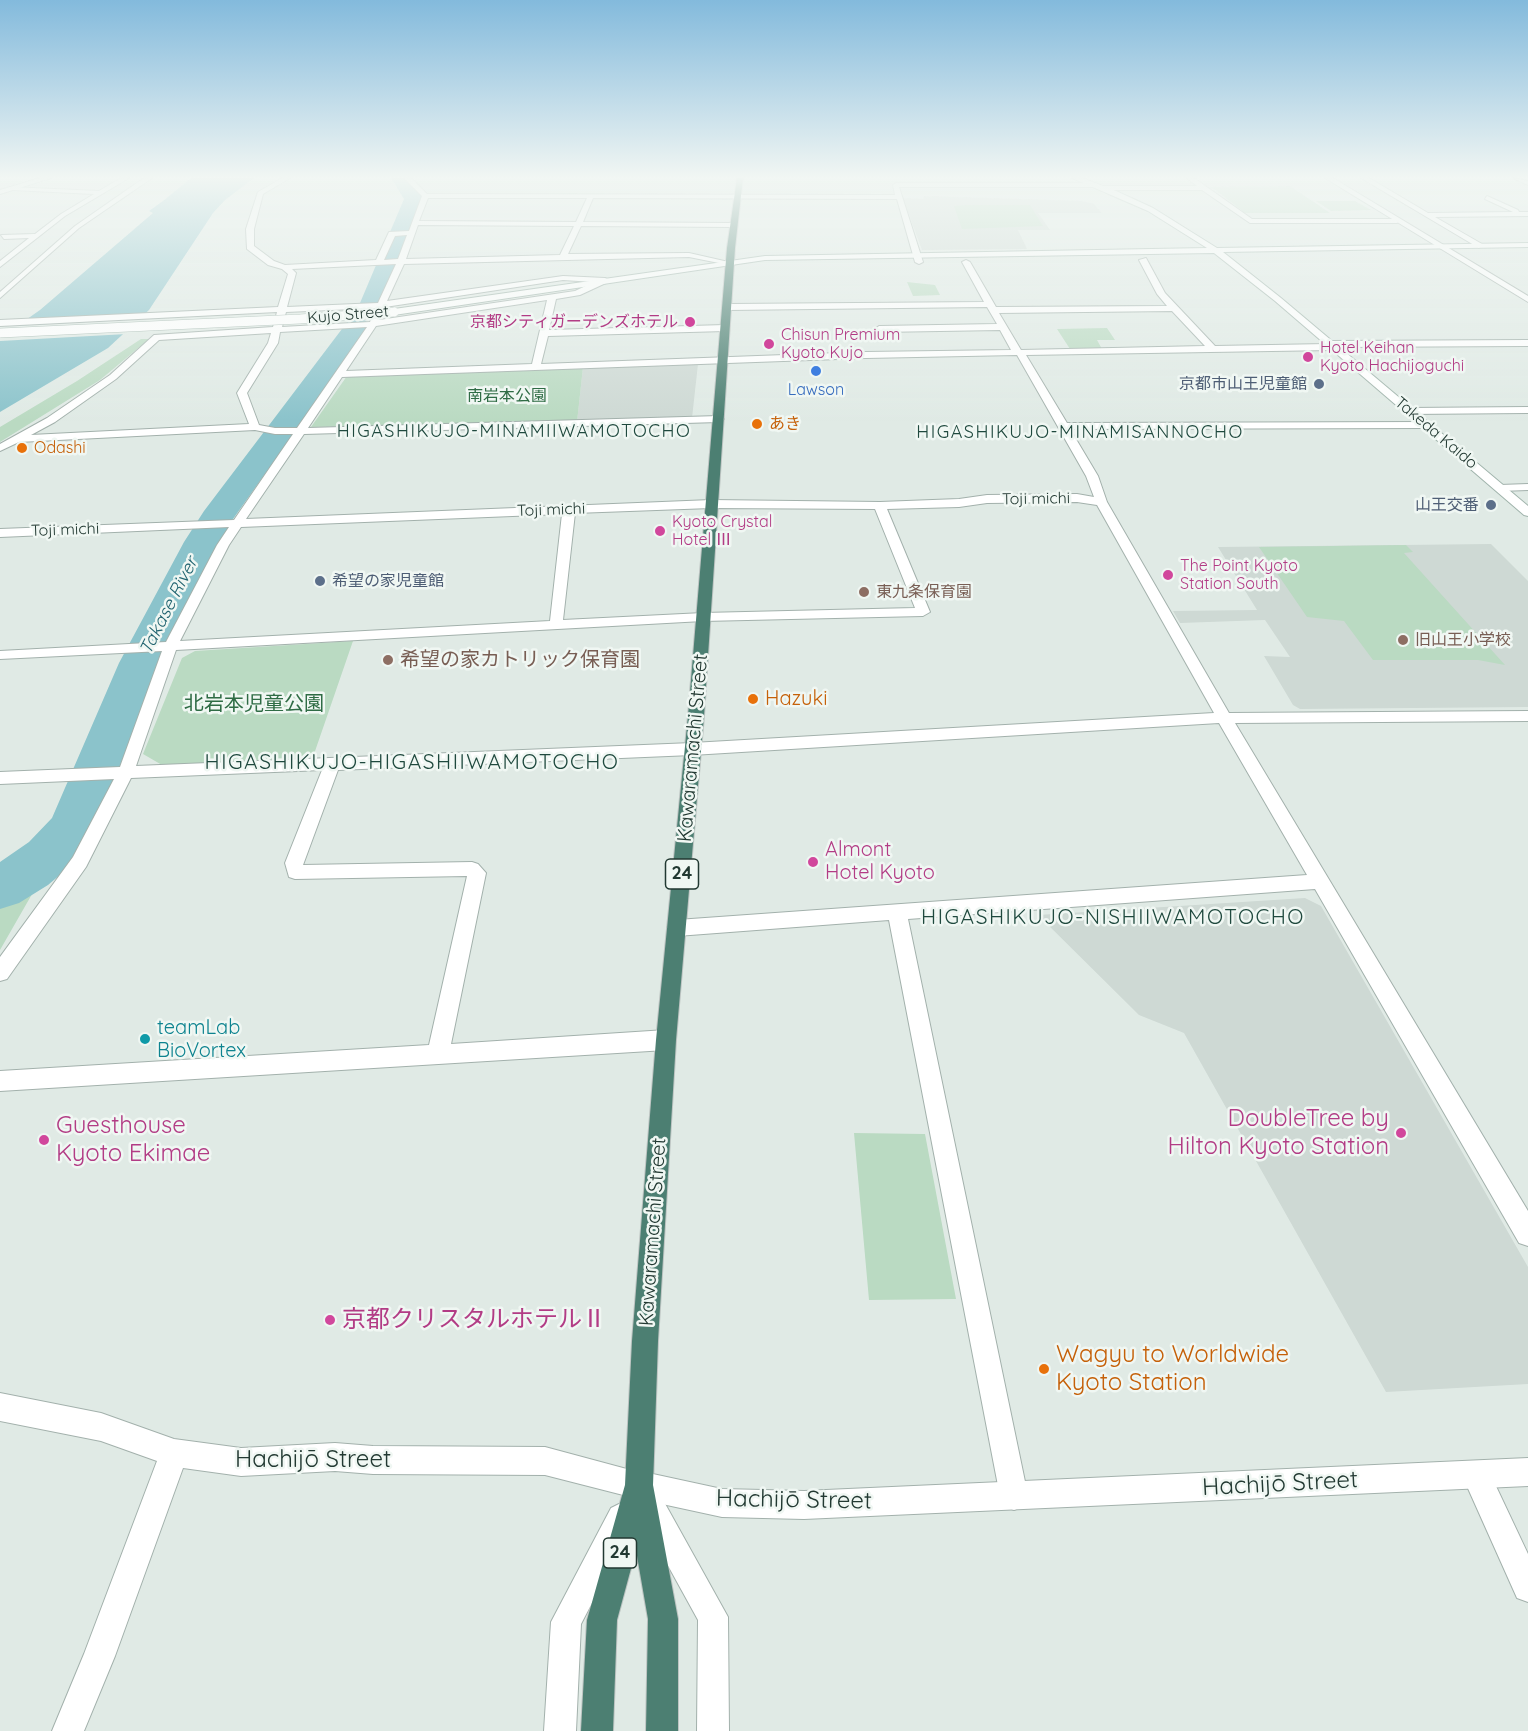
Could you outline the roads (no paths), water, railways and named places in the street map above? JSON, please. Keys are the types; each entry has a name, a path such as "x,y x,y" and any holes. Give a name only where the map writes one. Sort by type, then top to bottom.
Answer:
{"highway":[{"name":"24","path":"729,259 729,263"},
{"name":"Kawaramachi Street","path":"662,1731 663,1618 639,1485 645,1341 666,1040 703,617 728,307 729,263"},
{"name":"Kawaramachi Street","path":"597,1731 602,1620 639,1485"}],"street":[{"path":"0,296 40,259"},
{"path":"265,259 285,267 382,261 490,259"},
{"path":"708,259 729,263"},
{"name":"Kujo Street","path":"918,259 966,262 1235,259"},
{"name":"Kujo Street","path":"0,333 300,319 394,312 729,263 766,265 926,259"},
{"name":"Takeda Kaido","path":"1230,259 1250,269 1332,346 1528,512"},
{"path":"1466,259 1528,300"},
{"path":"1476,259 1528,290"},
{"path":"1143,260 1161,294 1212,348"},
{"path":"0,973 80,862 118,772 165,647 223,545 231,524 373,324 398,261"},
{"path":"966,262 1064,426 1092,476 1101,502 1224,717 1528,1234"},
{"path":"1220,265 1250,269"},
{"path":"255,426 242,393 271,347 278,330 292,273 285,267"},
{"path":"0,323 380,305 563,278 605,280"},
{"path":"0,448 51,420 113,377 157,336 373,324 577,293 605,280"},
{"path":"536,367 552,297"},
{"path":"728,307 1172,308"},
{"path":"879,329 1003,327"},
{"path":"545,333 725,328"},
{"path":"338,374 723,360 1528,342"},
{"path":"1409,411 1528,410"},
{"path":"16,439 255,426 275,431 295,431 719,419"},
{"path":"1064,426 1426,425"},
{"path":"1500,488 1528,487"},
{"name":"Toji michi","path":"0,533 711,504 880,506 1077,498 1101,502"},
{"path":"0,655 703,617 923,612 880,506"},
{"path":"556,626 569,509"},
{"path":"0,778 692,749 1224,717 1528,716"},
{"path":"332,765 294,863 295,872 472,869 477,873 438,1053"},
{"path":"677,928 1321,881"},
{"path":"897,912 1014,1496"},
{"path":"0,1081 666,1040"},
{"name":"Hachijō Street","path":"0,1407 101,1427 174,1453 241,1462 335,1457 373,1460 545,1461 722,1503 804,1505 1528,1472"},
{"path":"68,1731 99,1656 174,1453"},
{"path":"1476,1475 1528,1587"},
{"path":"560,1731 566,1622 639,1485"},
{"path":"639,1485 713,1617 713,1731"}],"water":[{"path":"100,259 183,259 149,310 108,348 0,412 0,338 40,310"}],"waterway":[{"name":"Takase River","path":"372,303 390,259"},
{"name":"Takase River","path":"0,888 29,870 56,849 70,832 84,805 118,713 140,663 202,542 216,518 357,326"}],"place":[{"name":"京都シティガーデンズホテル","path":"690,322"},
{"name":"Chisun Premium Kyoto Kujo","path":"769,344"},
{"name":"Hotel Keihan Kyoto Hachijoguchi","path":"1308,357"},
{"name":"Lawson","path":"816,371"},
{"name":"京都市山王児童館","path":"1319,384"},
{"name":"あき","path":"757,424"},
{"name":"Odashi","path":"22,448"},
{"name":"山王交番","path":"1491,505"},
{"name":"Kyoto Crystal Hotel Ⅲ","path":"660,531"},
{"name":"The Point Kyoto Station South","path":"1168,575"},
{"name":"希望の家児童館","path":"320,581"},
{"name":"東九条保育園","path":"864,592"},
{"name":"旧山王小学校","path":"1403,640"},
{"name":"希望の家カトリック保育園","path":"388,660"},
{"name":"Hazuki","path":"753,699"},
{"name":"Almont Hotel Kyoto","path":"813,862"},
{"name":"teamLab BioVortex","path":"145,1039"},
{"name":"DoubleTree by Hilton Kyoto Station","path":"1401,1133"},
{"name":"Guesthouse Kyoto Ekimae","path":"44,1140"},
{"name":"京都クリスタルホテルⅡ","path":"330,1320"},
{"name":"Wagyu to Worldwide Kyoto Station","path":"1044,1369"}],"district":[{"name":"HIGASHIKUJO-MINAMIIWAMOTOCHO","path":"514,432"},
{"name":"HIGASHIKUJO-MINAMISANNOCHO","path":"1080,433"},
{"name":"HIGASHIKUJO-HIGASHIIWAMOTOCHO","path":"412,763"},
{"name":"HIGASHIKUJO-NISHIIWAMOTOCHO","path":"1113,918"}],"park label":[{"name":"南岩本公園","path":"507,396"},
{"name":"北岩本児童公園","path":"254,704"}]}
